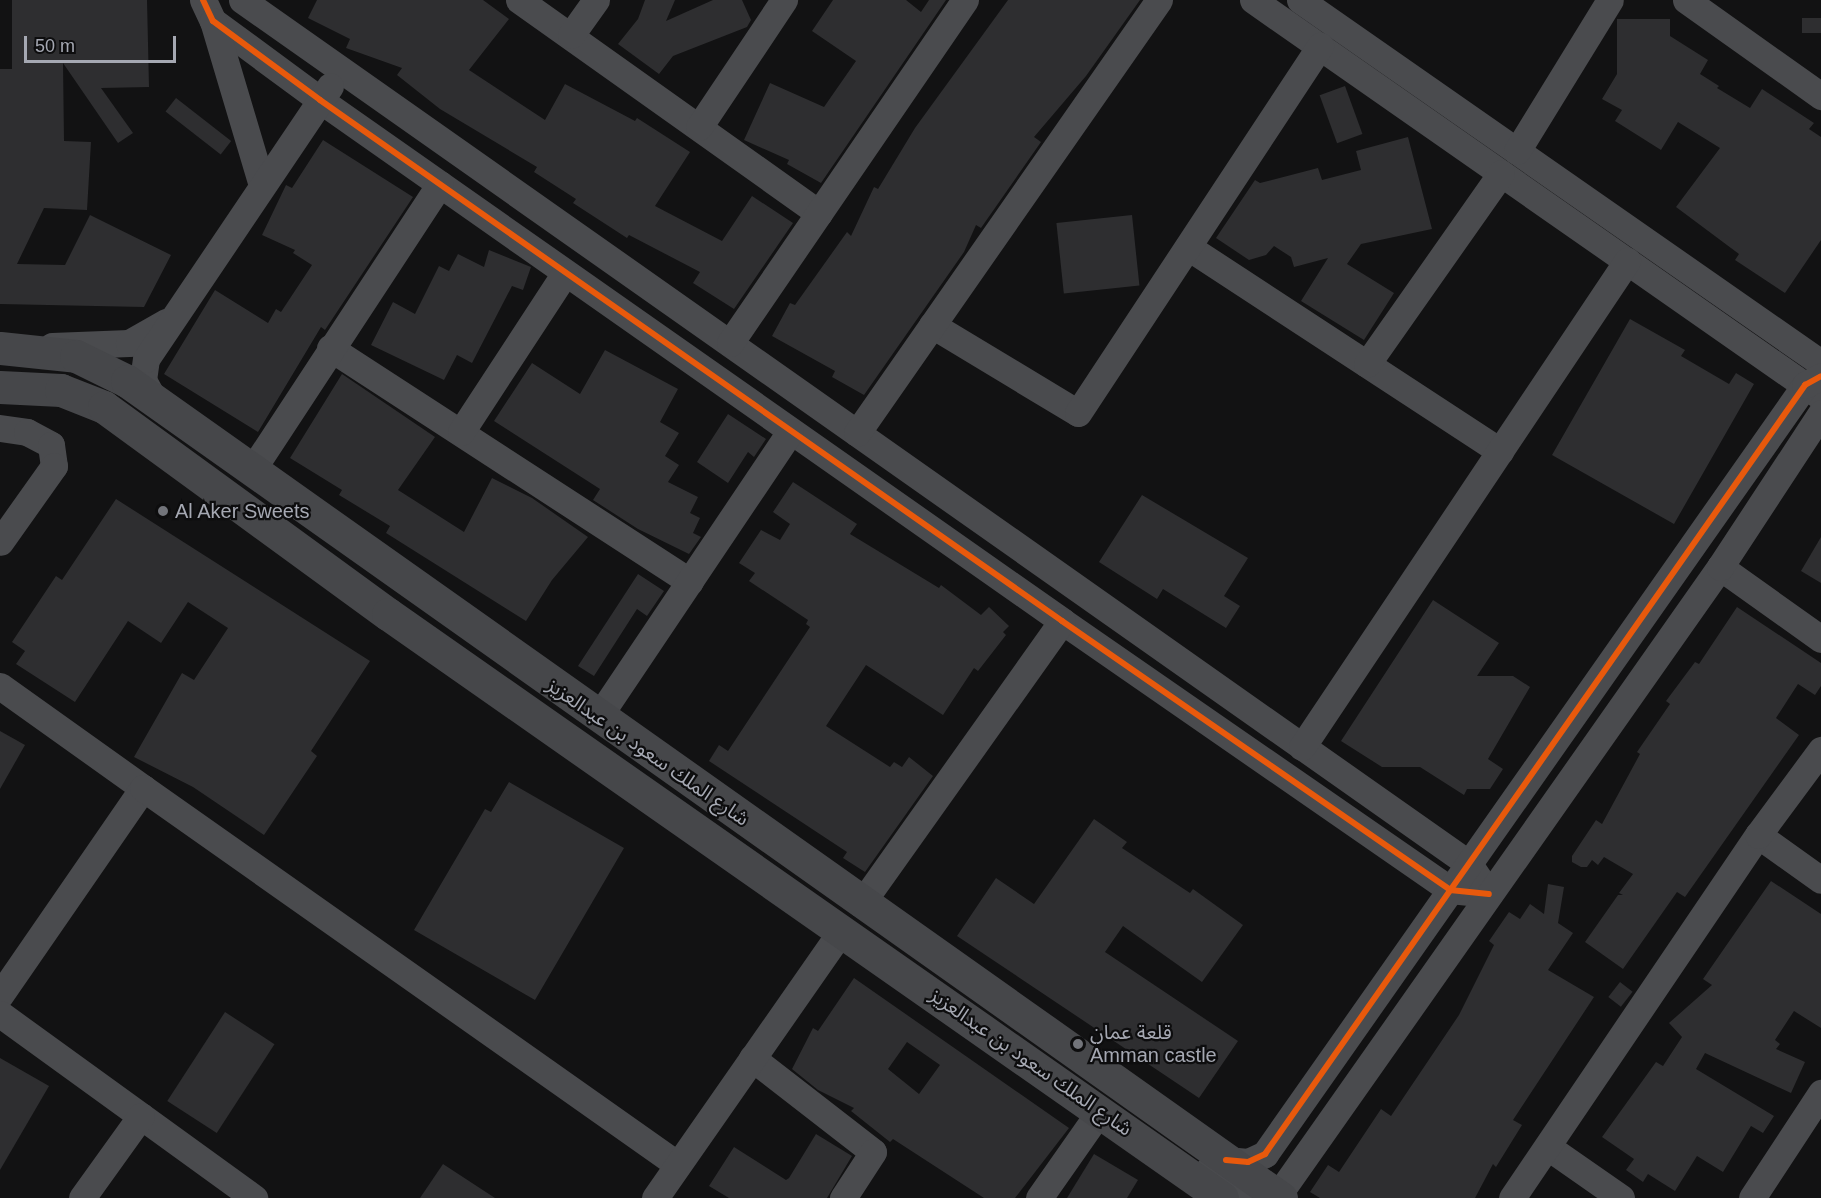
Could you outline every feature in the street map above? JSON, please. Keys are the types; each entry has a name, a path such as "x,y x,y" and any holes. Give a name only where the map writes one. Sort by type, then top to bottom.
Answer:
{"main road":[{"name":"شارع الملك سعود بن عبدالعزيز","path":"13,348 55,351 100,365 154,400 1226,1160 1270,1198"},
{"name":"شارع الملك سعود بن عبدالعزيز","path":"0,387 61,390 104,407 388,614 1101,1111 1217,1196"},
{"path":"388,614 383,603 386,595 402,595 491,657 552,684"}],"street":[{"path":"242,0 1469,864 1488,894"},
{"path":"519,0 819,213"},
{"path":"571,35 596,0"},
{"path":"699,127 784,0"},
{"path":"730,343 965,0"},
{"path":"857,433 1159,0"},
{"path":"1226,1160 1248,1162 1265,1154 1450,890 1816,386 1627,261 1253,0"},
{"path":"1300,0 1821,363"},
{"path":"1517,151 1610,0"},
{"path":"1686,0 1821,96"},
{"path":"208,10 320,100 790,432 1450,890 1488,894"},
{"path":"208,10 262,185"},
{"path":"932,325 1078,413 1320,46"},
{"path":"154,400 147,390 143,370 170,320 341,70"},
{"path":"1367,364 1501,173"},
{"path":"252,470 330,348 440,184"},
{"path":"1188,247 1500,451"},
{"path":"1302,747 1627,261"},
{"path":"461,432 565,273"},
{"path":"13,348 129,343 154,332 170,320"},
{"path":"330,348 690,582"},
{"path":"1127,1130 1179,1150 1270,1198 1720,567 1821,414"},
{"path":"0,428 27,432 51,445 54,466 0,542"},
{"path":"599,716 790,432"},
{"path":"1720,567 1821,639"},
{"path":"861,903 1062,621"},
{"path":"0,686 678,1165"},
{"path":"1512,1198 1758,835 1821,750"},
{"path":"0,995 143,788"},
{"path":"1758,835 1821,880"},
{"path":"655,1198 842,930"},
{"path":"0,1014 254,1198"},
{"path":"752,1058 873,1152 843,1198"},
{"path":"1752,1198 1821,1093"},
{"path":"1040,1198 1101,1111"},
{"path":"82,1198 141,1116"},
{"path":"1548,1147 1621,1198"}],"building":[{"path":"12,0 147,0 149,87 101,88 133,133 118,143 63,63 64,141 91,142 87,210 44,208 17,264 65,265 90,215 171,255 144,307 0,304 0,69 12,69"},
{"path":"317,0 483,0 509,19 469,70 545,120 565,84 635,121 637,118 690,152 655,206 722,241 752,196 793,223 734,309 693,283 700,272 629,235 627,238 573,203 576,199 534,172 537,167 440,109 397,75 402,68 346,48 350,39 308,18"},
{"path":"645,0 675,0 666,21 713,0 742,0 751,20 747,27 673,56 659,74 618,44 638,19"},
{"path":"833,0 906,0 921,12 929,0 946,0 821,183 787,164 789,160 744,140 770,83 824,107 856,61 812,31"},
{"path":"1008,0 1140,0 1086,76 1034,137 1041,142 981,228 976,225 964,252 864,395 832,377 835,371 772,336 790,303 795,305 847,232 851,236 874,187 878,189 915,128"},
{"path":"1802,18 1821,18 1821,33 1802,33"},
{"path":"1617,19 1670,19 1670,36 1708,60 1700,74 1719,86 1717,88 1750,108 1762,89 1814,123 1809,129 1821,137 1821,240 1785,293 1735,260 1739,254 1676,207 1720,148 1678,122 1661,150 1615,121 1622,110 1602,99 1617,74"},
{"path":"1345,86 1362,134 1337,143 1320,95"},
{"path":"176,98 231,141 221,154 166,111"},
{"path":"1408,137 1432,229 1361,244 1347,264 1394,293 1364,340 1301,301 1328,258 1294,267 1291,257 1274,246 1266,255 1249,260 1216,238 1255,180 1260,183 1318,168 1322,180 1361,170 1356,151"},
{"path":"323,140 413,197 325,330 321,327 258,432 164,374 215,290 268,323 276,309 281,312 312,265 293,253 295,250 262,235 286,185 292,188"},
{"path":"1132,215 1139,286 1064,294 1056,223"},
{"path":"489,250 531,267 523,290 512,286 472,363 457,355 444,380 371,345 393,302 415,314 439,266 449,271 458,254 484,267"},
{"path":"1630,319 1685,350 1681,356 1729,384 1736,373 1754,384 1674,524 1552,455"},
{"path":"605,350 678,389 660,422 679,433 665,456 679,465 668,482 698,497 690,513 700,518 693,533 701,537 689,554 638,529 593,500 600,489 494,421 532,363 580,394"},
{"path":"342,374 435,437 398,490 464,532 492,478 532,498 588,537 552,580 526,621 386,533 390,526 339,495 342,490 290,458"},
{"path":"728,414 766,439 754,457 748,452 728,483 697,462"},
{"path":"793,482 857,524 850,534 939,588 941,585 981,615 989,607 1009,626 1003,632 1006,635 978,671 974,668 943,715 866,665 826,726 890,767 894,762 902,767 909,757 933,776 865,872 843,858 847,852 709,761 719,745 728,751 810,627 806,624 808,620 749,581 755,573 739,563 761,530 780,540 790,524 773,512"},
{"path":"1142,495 1248,558 1224,596 1240,606 1226,628 1163,589 1157,599 1099,562"},
{"path":"116,499 370,661 311,751 317,756 264,835 193,787 134,757 182,673 194,680 228,628 188,602 161,643 128,621 75,702 16,664 25,651 12,642 56,576 62,580"},
{"path":"1821,537 1821,583 1801,571"},
{"path":"638,574 664,591 647,616 637,609 594,676 578,666"},
{"path":"1433,600 1499,643 1477,676 1513,676 1530,687 1488,759 1503,769 1490,789 1467,789 1464,795 1420,767 1382,767 1341,741"},
{"path":"1737,607 1821,663 1821,686 1815,695 1798,684 1776,718 1799,735 1685,897 1677,892 1623,969 1585,942 1618,895 1623,895 1619,893 1633,874 1604,857 1598,865 1592,860 1587,867 1581,867 1572,862 1572,856 1596,820 1602,824 1640,754 1637,752 1670,704 1666,701 1695,662 1699,664"},
{"path":"0,731 25,745 0,789"},
{"path":"509,782 624,848 535,1000 414,930 485,809 491,812"},
{"path":"1094,819 1127,842 1122,848 1190,893 1193,889 1243,925 1202,982 1123,926 1105,952 1238,1041 1199,1098 957,936 996,878 1034,904"},
{"path":"1771,881 1821,914 1821,1028 1794,1011 1775,1040 1780,1044 1776,1049 1805,1062 1791,1093 1705,1053 1696,1069 1774,1116 1763,1133 1751,1126 1723,1172 1697,1156 1675,1191 1648,1174 1643,1182 1626,1170 1634,1159 1602,1137 1656,1062 1663,1066 1682,1037 1669,1023 1712,985 1703,979"},
{"path":"1548,884 1564,887 1558,923 1573,933 1548,970 1594,997 1513,1120 1522,1125 1496,1167 1493,1164 1475,1198 1320,1198 1310,1192 1328,1165 1339,1172 1381,1109 1391,1116 1459,1015 1494,945 1489,941 1509,912 1520,919 1530,904 1544,914"},
{"path":"854,978 1069,1128 1015,1198 984,1198 893,1139 890,1142 851,1111 854,1108 818,1090 792,1069 813,1028 818,1031","holes":["907,1042 940,1065 919,1094 888,1069"]},
{"path":"1620,982 1633,992 1621,1007 1608,997"},
{"path":"225,1012 274,1044 217,1133 167,1101"},
{"path":"0,1058 49,1086 0,1170"},
{"path":"816,1134 852,1156 827,1198 729,1198 709,1186 734,1147 786,1180"},
{"path":"1094,1154 1138,1180 1127,1198 1067,1198"},
{"path":"443,1164 495,1198 420,1198"}],"cycle path":[{"path":"203,0 213,21 320,100 1062,621 1450,890 1489,894"},
{"path":"1226,1160 1248,1162 1265,1154 1805,385 1821,376"}],"place":[{"name":"Al Aker Sweets","path":"163,511"},
{"name":"قلعة عمان Amman castle","path":"1078,1044"}]}
